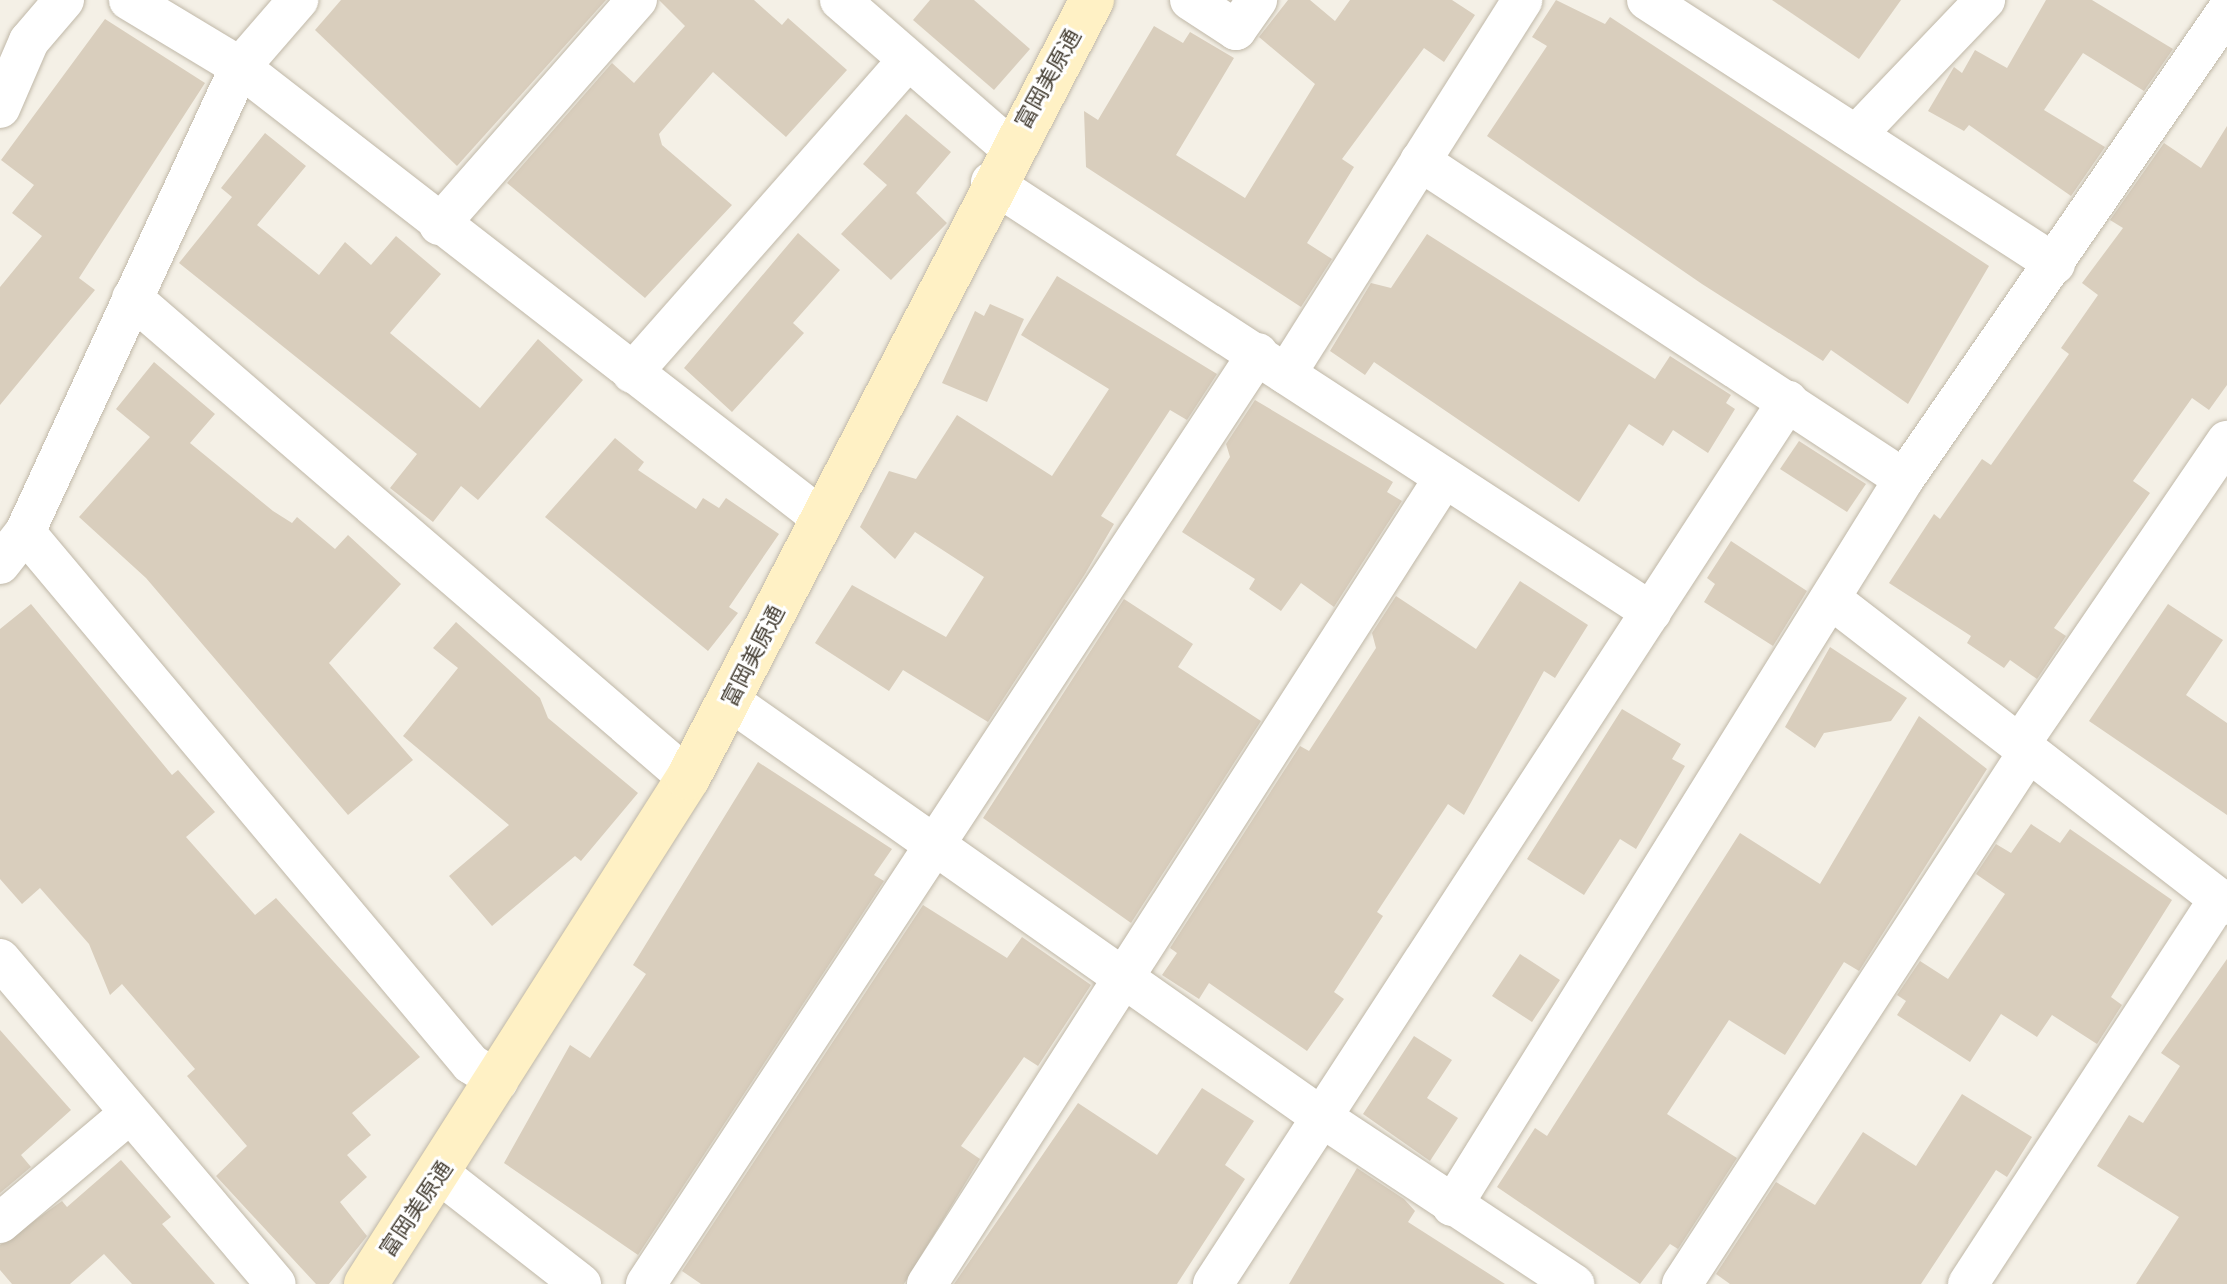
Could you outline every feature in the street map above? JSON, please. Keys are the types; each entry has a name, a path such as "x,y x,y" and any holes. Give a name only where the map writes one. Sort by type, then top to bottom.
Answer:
{"street":[{"path":"0,108 29,41 64,0"},
{"path":"129,0 240,67 439,225 824,520"},
{"path":"0,564 25,532 240,67 298,0"},
{"path":"439,225 637,0"},
{"path":"840,0 907,61 1001,165 1272,364 1651,612"},
{"name":"富岡美原通","path":"366,1284 440,1174 688,778 824,520 1001,165 1092,0"},
{"path":"1190,0 1236,30 1257,0"},
{"path":"646,1284 931,847 1272,364 1420,161 1522,0"},
{"path":"1647,0 2055,264"},
{"path":"1856,135 1985,0"},
{"path":"1452,1206 1904,479 2227,11"},
{"path":"632,373 907,61"},
{"path":"1420,161 1904,479"},
{"path":"132,298 688,778"},
{"path":"1213,1284 1788,401"},
{"path":"1682,1284 2024,747 2227,441"},
{"path":"927,1284 1444,478"},
{"path":"25,532 471,1064 498,1081"},
{"path":"1831,599 2223,902 1968,1284"},
{"path":"730,701 931,847 1452,1206 1549,1277"},
{"path":"0,959 276,1284"},
{"path":"0,1223 129,1114"},
{"path":"440,1174 581,1284"}],"building":[{"path":"341,0 606,0 457,166 315,30"},
{"path":"659,0 754,0 782,25 788,18 847,70 786,137 713,72 659,134 662,145 732,205 645,298 507,183 612,63 634,83 685,26"},
{"path":"930,0 974,0 1030,49 994,90 913,20"},
{"path":"1288,0 1310,0 1335,21 1350,0 1452,0 1475,15 1444,62 1424,48 1342,159 1354,167 1307,243 1332,259 1301,307 1086,167 1084,111 1098,120 1154,26 1183,43 1190,32 1234,58 1176,155 1245,198 1315,84 1259,37"},
{"path":"1556,0 1605,24 1610,17 1989,266 1908,404 1831,350 1823,361 1702,284 1487,136 1547,46 1532,37"},
{"path":"1772,0 1901,0 1859,59"},
{"path":"2046,0 2092,0 2173,49 2144,91 2083,53 2044,110 2105,147 2071,196 1969,125 1964,131 1928,111 1954,67 1962,73 1975,50 2007,68"},
{"path":"105,19 205,83 79,278 95,290 0,405 0,287 42,236 12,213 34,185 1,160"},
{"path":"906,114 951,152 916,193 947,223 891,280 841,234 887,185 863,164"},
{"path":"2227,126 2227,385 2209,410 2192,398 2133,481 2150,493 2054,628 2066,636 2037,679 2010,660 2004,668 1967,643 1971,636 1889,583 1934,514 1940,519 1982,459 1991,465 2069,354 2061,348 2098,295 2082,283 2123,228 2110,220 2164,143 2201,168"},
{"path":"265,133 306,166 257,225 319,275 345,242 371,265 396,236 441,274 390,333 480,408 538,339 583,380 478,500 461,486 433,522 390,488 417,454 179,263 232,197 221,188"},
{"path":"798,233 840,270 793,323 804,333 732,412 684,368"},
{"path":"1427,234 1655,379 1670,356 1731,395 1726,403 1735,409 1708,453 1673,430 1663,446 1629,424 1579,502 1374,362 1365,375 1330,351 1371,283 1391,288"},
{"path":"1057,276 1217,374 1187,420 1170,410 1101,516 1114,524 1085,574 988,722 903,670 889,691 815,643 852,585 946,637 984,577 915,532 895,559 860,527 889,471 916,479 957,415 1052,476 1109,389 1021,335"},
{"path":"990,304 1024,319 987,402 942,383 975,311 984,316"},
{"path":"154,362 215,414 190,443 273,511 292,523 297,517 335,549 348,535 401,584 329,663 413,760 348,815 146,578 79,517 150,437 116,409"},
{"path":"1255,400 1393,482 1387,492 1402,501 1334,607 1301,583 1281,611 1249,589 1255,579 1182,532 1230,457 1226,444"},
{"path":"615,438 644,462 638,470 696,509 703,498 719,508 726,498 779,534 729,607 738,613 708,651 545,517"},
{"path":"1799,441 1866,484 1847,512 1780,469"},
{"path":"1731,541 1807,591 1773,646 1704,602 1715,584 1707,578"},
{"path":"1520,581 1588,625 1555,678 1544,671 1464,815 1448,804 1377,912 1383,916 1334,992 1344,999 1307,1051 1209,983 1199,999 1162,975 1177,953 1170,948 1300,746 1309,751 1376,648 1372,633 1396,596 1476,649"},
{"path":"1124,599 1193,644 1178,667 1261,721 1131,923 983,818"},
{"path":"31,604 172,775 178,770 215,812 186,837 255,915 276,898 420,1057 352,1113 371,1135 347,1155 367,1177 340,1202 367,1236 329,1284 316,1284 216,1176 247,1146 187,1076 195,1069 122,984 110,995 89,944 40,888 22,904 0,879 0,629"},
{"path":"2168,604 2223,640 2186,695 2227,723 2227,815 2089,721"},
{"path":"456,622 540,698 548,718 638,793 581,861 575,856 492,926 449,876 509,825 403,736 458,668 433,648"},
{"path":"1830,647 1907,698 1891,721 1824,733 1815,748 1785,727"},
{"path":"1622,709 1681,744 1672,759 1685,766 1636,849 1620,839 1584,895 1527,859"},
{"path":"1919,716 1987,769 1859,971 1844,962 1785,1055 1729,1020 1667,1114 1737,1158 1678,1249 1670,1244 1640,1284 1497,1187 1535,1128 1547,1136 1740,833 1820,884"},
{"path":"758,762 892,849 874,875 884,881 638,1255 504,1163 570,1045 590,1058 646,974 633,965"},
{"path":"2031,824 2060,843 2070,829 2172,900 2111,997 2122,1005 2097,1044 2052,1015 2037,1037 2001,1014 1970,1062 1897,1015 1906,1001 1897,995 1920,961 1948,979 2005,894 1976,874 1996,844 2011,853"},
{"path":"923,905 1007,958 1022,937 1091,985 1038,1066 1024,1057 961,1146 980,1159 904,1284 701,1284 682,1271"},
{"path":"1520,954 1560,980 1532,1022 1492,996"},
{"path":"2227,959 2227,1284 2136,1284 2179,1217 2097,1166 2129,1115 2143,1123 2180,1066 2161,1053"},
{"path":"0,1030 71,1110 21,1155 31,1167 0,1193"},
{"path":"1414,1036 1452,1060 1427,1098 1458,1118 1430,1161 1363,1114"},
{"path":"1202,1088 1254,1121 1225,1165 1245,1179 1177,1284 954,1284 1078,1103 1157,1155"},
{"path":"1962,1094 2032,1137 2007,1177 1996,1170 1921,1284 1730,1284 1716,1274 1776,1182 1815,1205 1863,1132 1916,1166"},
{"path":"121,1160 171,1217 162,1224 215,1284 132,1284 104,1254 70,1284 12,1284 0,1270 0,1245 62,1201 67,1207"},
{"path":"1357,1168 1404,1199 1415,1211 1408,1222 1505,1284 1289,1284"}]}
